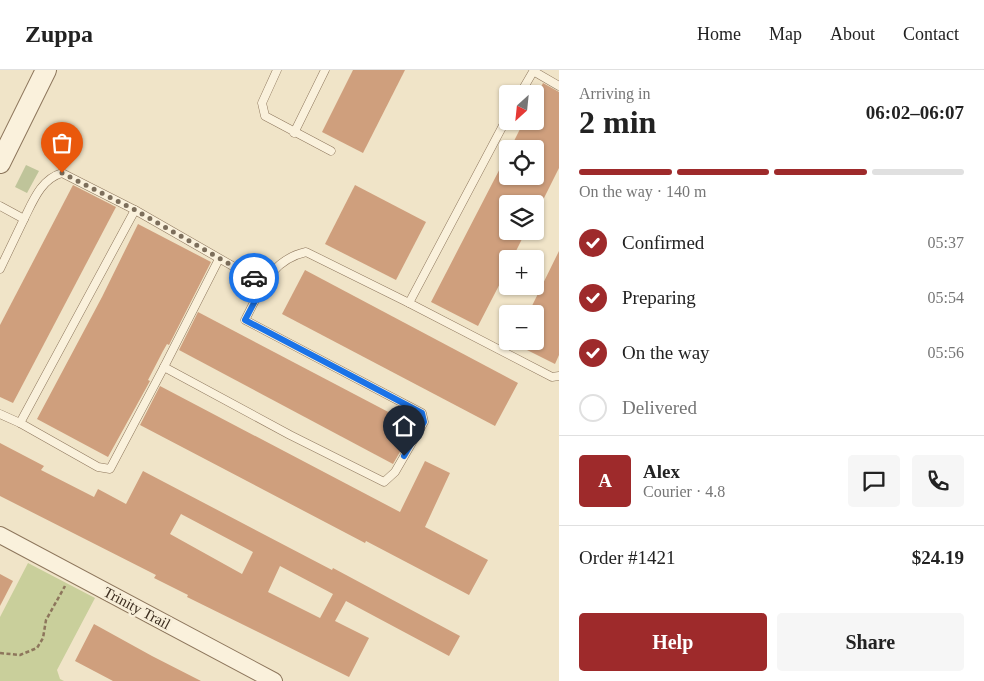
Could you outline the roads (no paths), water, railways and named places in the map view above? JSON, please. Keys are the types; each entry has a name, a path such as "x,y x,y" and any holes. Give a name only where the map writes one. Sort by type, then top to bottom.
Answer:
{"street":[{"path":"0,163 46,70"},
{"name":"Trinity Trail","path":"0,535 274,681"}],"lane":[{"path":"277,70 262,102 266,116 294,133 332,151"},
{"path":"294,133 325,70"},
{"path":"525,85 534,71 559,86"},
{"path":"409,303 501,130"},
{"path":"0,269 39,190 52,175 62,173 135,210 264,284"},
{"path":"0,206 24,219"},
{"path":"20,423 135,210"},
{"path":"164,367 290,436 384,482 395,472 424,422 422,413 245,320 264,284 279,263 293,255 306,252 552,377 559,376"},
{"path":"0,414 20,423 98,467 110,469 219,259"}]}
